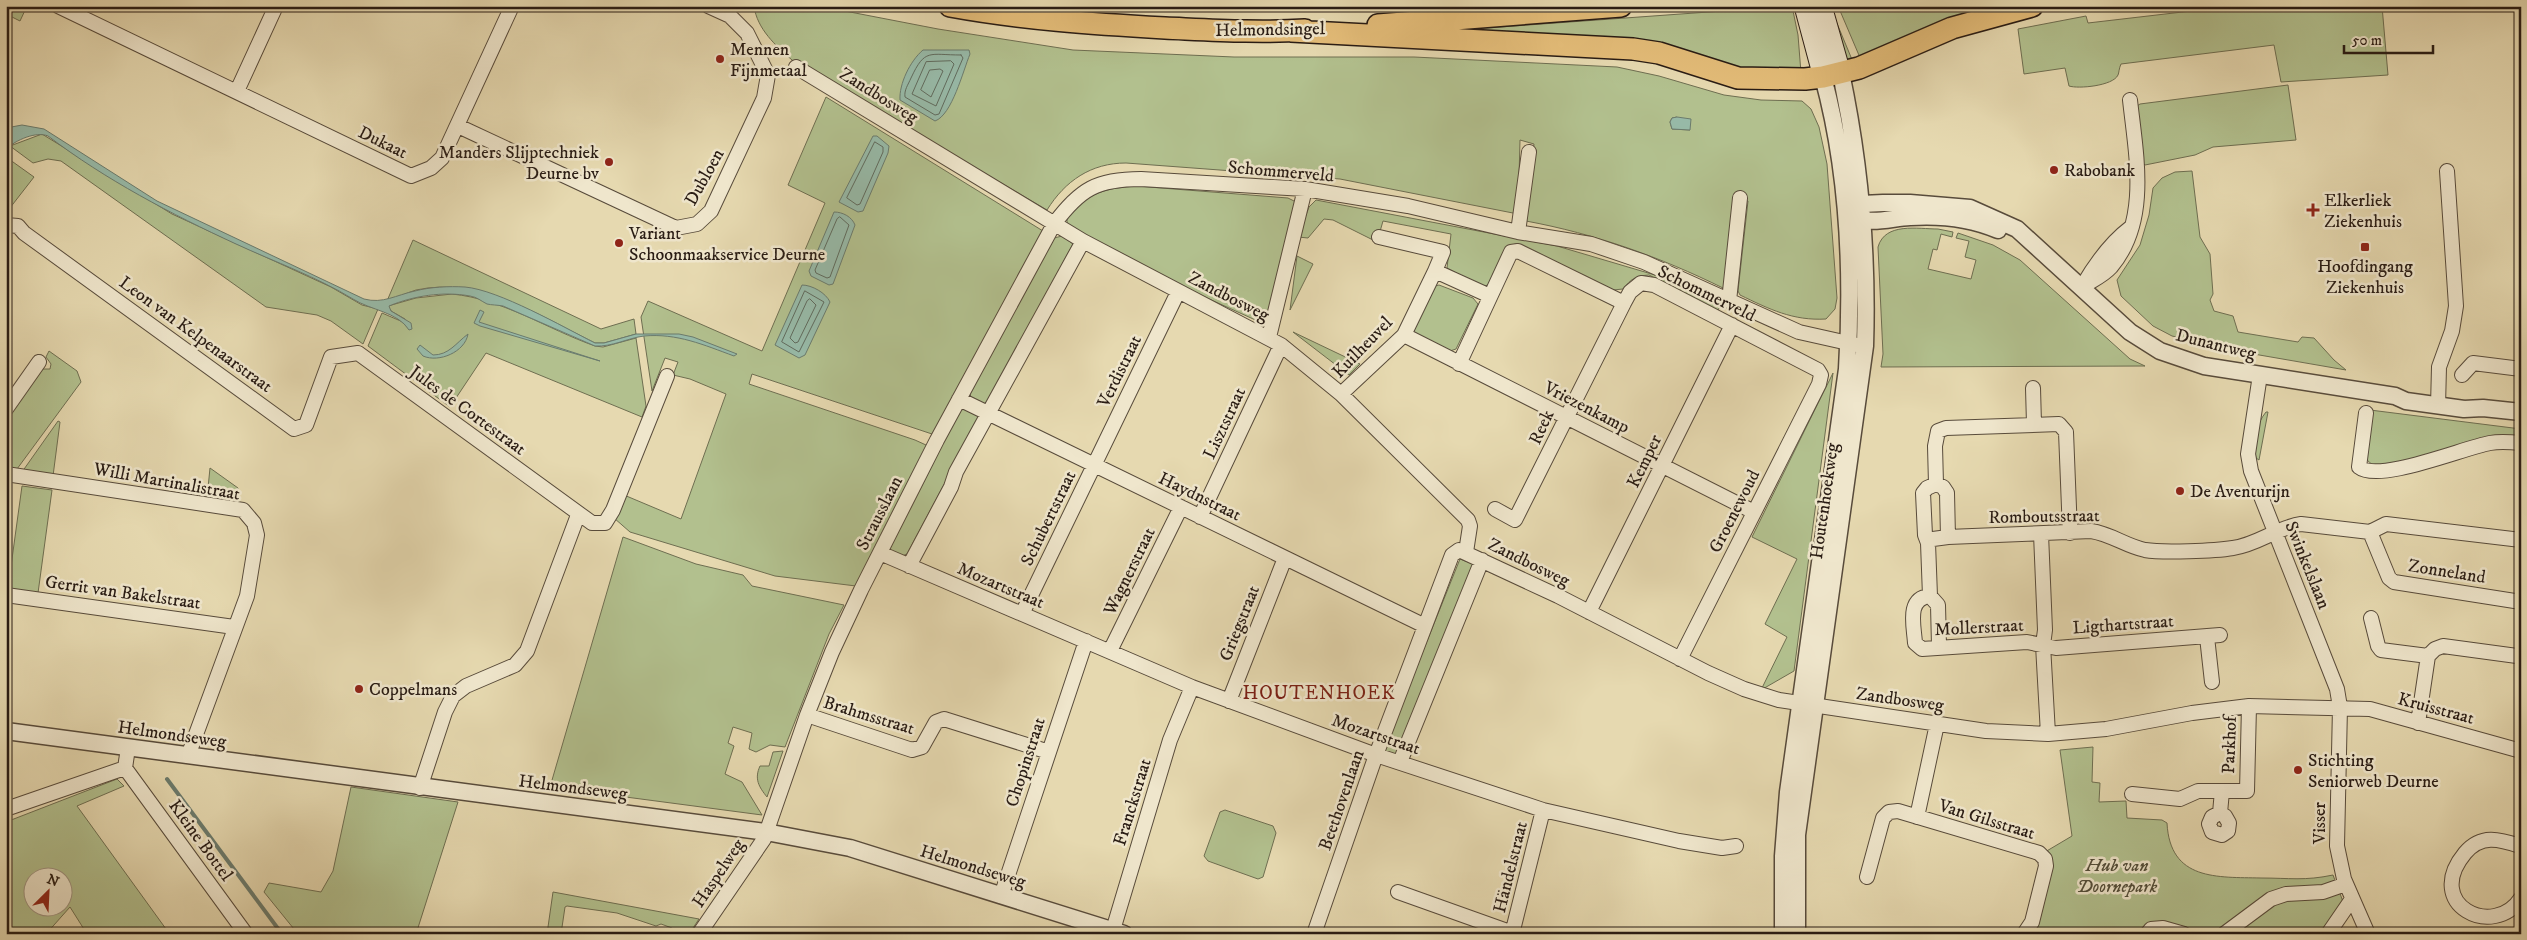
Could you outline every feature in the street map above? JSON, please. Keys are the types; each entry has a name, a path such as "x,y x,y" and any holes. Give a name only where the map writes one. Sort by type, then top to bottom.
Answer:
{"main road":[{"name":"Helmondsingel","path":"950,6 1028,18 1108,25 1223,31 1291,31 1621,6"},
{"path":"1380,24 1408,12 1437,6"},
{"path":"1804,6 1832,75"},
{"path":"1822,6 1832,75"},
{"path":"1291,31 1633,49 1659,53 1738,78 1771,80 1832,75 1952,28 2032,6"}],"street":[{"name":"Dukaat","path":"58,6 411,176 431,168 442,158 512,6"},
{"path":"237,91 276,6"},
{"name":"Dubloen","path":"458,126 676,228 688,228 697,224 711,211 764,98 768,83 766,67 747,33 730,16 708,6"},
{"name":"Zandbosweg","path":"796,66 1083,241 1281,345 1342,394 1468,520 1470,526 1466,552 1744,690 1764,697 1809,705 1937,724 1986,731 2048,734 2106,729 2192,713 2249,706 2340,707"},
{"name":"Houtenhoekweg","path":"1783,934 1782,856 1788,792 1809,705 1865,346 1866,280 1862,204 1856,153 1832,75"},
{"name":"Houtenhoekweg","path":"1797,934 1798,835 1809,705 1824,546 1851,311 1846,215 1832,75"},
{"path":"2082,287 2096,264 2118,237 2130,228 2136,209 2138,182 2130,100"},
{"path":"1518,232 1529,152"},
{"path":"2439,402 2438,367 2452,331 2456,306 2447,171"},
{"name":"Schommerveld","path":"1054,224 1068,206 1090,187 1123,179 1305,190 1408,206 1518,232 1591,244 1644,262 1799,332 1848,344 1865,346"},
{"path":"1268,337 1305,190"},
{"name":"Schommerveld","path":"1729,302 1740,198"},
{"name":"Dunantweg","path":"1862,204 1910,203 1970,208 2017,229 2130,332 2160,351 2204,366 2395,396 2406,402 2465,402 2483,408 2521,412"},
{"path":"1846,215 1862,204"},
{"name":"Dunantweg","path":"1846,215 1863,222 1910,217 1945,216 1991,227 2035,245"},
{"name":"Strausslaan","path":"766,832 807,715 832,652 880,552 959,399 1054,224"},
{"name":"Leon van Kelpenaarstraat","path":"6,225 18,226 24,233 294,429 306,425 331,357"},
{"path":"1379,237 1443,252 1435,271 1490,296"},
{"path":"909,566 951,487 956,472 1083,241"},
{"path":"1459,364 1511,252 1518,251 1624,303"},
{"name":"Kuilheuvel","path":"1342,394 1404,335 1435,271"},
{"name":"Schommerveld","path":"1624,303 1636,286 1646,282 1815,367 1821,380"},
{"name":"Verdistraat","path":"1094,466 1178,292"},
{"name":"Reek","path":"1495,510 1516,520 1624,303"},
{"name":"Kemper","path":"1589,612 1732,325"},
{"name":"Vriezenkamp","path":"1404,335 1754,512"},
{"name":"Lisztstraat","path":"1200,517 1281,345"},
{"name":"Jules de Cortestraat","path":"331,357 358,353 362,355 578,515 592,523 605,523 613,510 667,376"},
{"path":"6,409 39,362"},
{"path":"2462,375 2473,363 2521,369"},
{"name":"Swinkelslaan","path":"2260,376 2248,454 2251,471 2337,689 2340,707"},
{"name":"Groenewoud","path":"1680,659 1821,380"},
{"path":"2032,388 2034,424"},
{"name":"Haydnstraat","path":"959,399 1425,626"},
{"path":"2366,413 2359,467 2364,471 2387,472 2491,443 2521,443"},
{"path":"1936,484 1935,446 1938,431 1946,428 2059,424 2066,432 2070,532"},
{"name":"Schubertstraat","path":"1022,614 1094,466"},
{"name":"Willi Martinalistraat","path":"6,474 243,510 254,523 256,535 247,596 188,756"},
{"path":"1939,646 1938,605 1930,596 1928,543 1924,535 1923,493 1927,488 1936,484 1943,487 1947,493 1948,537"},
{"name":"Wagnerstraat","path":"1110,651 1181,507"},
{"path":"420,788 445,712 453,696 466,686 515,666 527,651 578,515"},
{"path":"2275,534 2292,525 2301,524 2370,532 2386,524 2521,540"},
{"name":"Romboutsstraat","path":"1928,543 1933,539 1948,537 2091,531 2106,533 2147,550 2233,548 2253,544 2275,534"},
{"name":"Zonneland","path":"2370,532 2389,578 2394,582 2521,602"},
{"path":"2041,534 2045,630 2042,645 2048,734"},
{"name":"Beethovenlaan","path":"1314,934 1376,755 1452,555 1459,550 1466,552"},
{"name":"Mozartstraat","path":"880,552 1192,687 1376,755 1543,810 1679,841 1722,848 1736,846"},
{"name":"Griegstraat","path":"1228,701 1285,558"},
{"path":"1400,762 1482,560"},
{"name":"Gerrit van Bakelstraat","path":"6,595 234,627"},
{"name":"Mollerstraat","path":"1930,596 1921,597 1916,600 1914,606 1915,643 1918,647 2027,642 2042,645"},
{"path":"2371,618 2378,646 2381,650 2428,656"},
{"name":"Ligthartstraat","path":"2042,645 2056,648 2214,636 2212,682"},
{"name":"Chopinstraat","path":"1002,896 1086,641"},
{"path":"2418,722 2428,656 2435,649 2444,646 2518,656 2521,654"},
{"name":"Franckstraat","path":"1118,932 1170,740 1192,687"},
{"name":"Parkhof","path":"2132,794 2180,799 2198,791 2247,791 2249,706"},
{"name":"Kruisstraat","path":"2340,707 2370,709 2521,752"},
{"name":"Visser","path":"2340,707 2337,846 2346,884 2368,934"},
{"name":"Brahmsstraat","path":"807,715 912,750 922,747 936,722 944,719 1049,752"},
{"name":"Van Gilsstraat","path":"1917,817 1937,724"},
{"name":"Helmondseweg","path":"6,731 420,788 766,832 850,848 1118,932"},
{"path":"6,809 125,768 128,748"},
{"name":"Kleine Bottel","path":"125,768 246,934"},
{"name":"Parkhof","path":"2220,813 2222,791"},
{"name":"Händelstraat","path":"1398,892 1512,933 1543,810"},
{"name":"Van Gilsstraat","path":"1867,877 1883,818 1889,812 1898,811 2039,854 2045,859 2046,866 2032,922 2024,934"},
{"name":"Haspelweg","path":"699,934 747,866 766,832"},
{"path":"2521,846 2497,838 2488,838 2477,844 2468,850 2454,867 2450,888 2457,907 2472,919 2481,922 2500,920 2510,914 2521,898"},
{"path":"2224,934 2271,899 2286,894 2323,892 2346,884"},
{"path":"2328,934 2352,899"},
{"path":"2148,934 2151,929 2163,928 2184,934"}],"green space":[{"path":"6,6 27,6 20,21 6,14"},
{"path":"754,6 819,6 938,29 1073,50 1234,57 1414,57 1617,67 1659,76 1724,95 1761,100 1802,101 1811,109 1819,127 1827,164 1837,298 1835,309 1826,319 1803,318 1771,309 1740,295 1738,291 1748,201 1736,200 1727,285 1723,288 1675,266 1627,248 1552,226 1526,221 1534,144 1520,140 1518,214 1340,179 1126,163 1101,166 1090,170 1062,190 1047,210 792,60 763,30","holes":["1677,117 1690,130 1672,129 1670,122 1672,118"]},
{"path":"1166,6 1317,6 1232,9"},
{"path":"1792,6 1798,35 1801,73 1716,67 1403,34"},
{"path":"1838,6 2006,6 1861,60"},
{"path":"2234,6 2382,6 2388,75 2281,82 2274,45 2121,64 2115,79 2103,84 2087,87 2069,86 2065,68 2024,74 2018,29 2086,16 2088,23"},
{"path":"1831,9 1853,62 1847,61"},
{"path":"2288,85 2296,140 2213,147 2195,155 2145,165 2141,161 2137,106 2140,104"},
{"path":"826,97 1043,231 935,435 752,374 749,384 915,440 926,445 928,448 856,586 775,576 630,532 614,518 624,495 681,519 726,394 690,379 673,375 678,362 665,358 652,391 641,317 648,301 762,351 825,203 788,185"},
{"path":"42,134 172,214 331,287 362,305 378,309 363,344 331,321 317,315 266,307 61,161 48,159 33,163 10,146"},
{"path":"6,157 34,177 6,213"},
{"path":"2192,171 2200,237 2210,254 2213,294 2210,300 2214,311 2233,316 2238,332 2298,342 2302,337 2314,338 2346,370 2242,352 2172,336 2153,326 2121,296 2117,280 2140,245 2149,215 2153,188 2162,178 2175,172"},
{"path":"1136,186 1288,198 1296,202 1267,323 1262,323 1196,293 1067,226 1067,214 1091,196 1106,190"},
{"path":"1316,200 1557,246 1655,275 1716,301 1719,303 1719,309 1717,310 1649,275 1634,279 1623,289 1613,290 1516,244 1511,245 1490,285 1481,286 1447,268 1451,234 1383,221 1377,242 1333,220 1324,219 1308,238 1298,237 1309,207"},
{"path":"1912,228 1938,229 1953,232 1952,237 1941,234 1937,250 1933,249 1928,269 1971,279 1976,260 1965,257 1969,241 1956,238 1958,233 1993,245 2020,260 2130,359 2145,366 1881,367 1883,354 1878,247 1882,239 1895,230"},
{"path":"1062,236 1073,244 988,402 982,405 972,400 969,391 1050,239"},
{"path":"413,240 601,329 634,319 636,334 604,343 595,343 509,301 486,293 463,289 440,287 416,290 387,301"},
{"path":"1297,256 1313,264 1290,310"},
{"path":"1439,285 1473,298 1478,304 1456,349 1450,351 1415,334 1413,330 1435,286"},
{"path":"452,294 471,297 507,308 595,346 603,347 636,338 646,406 642,417 486,353 450,407 368,346 382,313 403,322 409,329 405,319 391,311 388,306 416,298"},
{"path":"1293,332 1360,364 1349,375"},
{"path":"49,351 77,371 81,382 17,469 6,468 6,416 40,369 50,369 51,364 46,357"},
{"path":"1833,373 1794,671 1761,690 1787,637 1765,624 1797,559 1752,537"},
{"path":"968,408 977,413 979,419 907,554 902,556 891,551 888,543 958,411"},
{"path":"2370,410 2521,429 2521,438 2383,468 2371,464 2365,455"},
{"path":"2266,412 2268,412 2259,460 2256,458 2255,440 2257,428"},
{"path":"58,421 60,422 53,476 22,472"},
{"path":"210,468 238,488 239,504 207,498"},
{"path":"22,486 52,490 38,593 8,588"},
{"path":"623,537 696,564 743,575 752,586 844,605 829,634 785,747 770,745 756,752 749,749 752,733 733,727 728,743 734,746 725,774 742,782 762,815 550,787"},
{"path":"1460,559 1476,565 1399,759 1382,753"},
{"name":"Hub van Doornepark","path":"2093,747 2092,782 2100,783 2099,802 2126,801 2127,818 2162,820 2167,823 2170,842 2177,856 2186,866 2199,872 2228,877 2305,879 2333,875 2345,907 2326,934 2193,934 2163,922 2144,927 2140,934 2030,934 2045,852 2072,836 2060,750"},
{"path":"783,751 767,797 758,783 758,771 760,766 769,766 773,752"},
{"path":"117,779 124,786 77,806 166,929 160,934 87,934 72,910 72,868 22,868 22,918 60,918 46,934 6,934 6,822"},
{"path":"351,787 458,802 416,934 298,934 264,892 269,883 321,892 333,871"},
{"path":"1225,810 1273,826 1276,833 1263,877 1258,879 1208,861 1204,856 1220,812"},
{"path":"553,892 699,919 689,934 672,933 672,928 661,924 656,926 617,913 567,906 565,907 561,934 547,934"}],"water":[{"path":"923,50 969,50 970,54 952,102 941,117 935,121 900,100 901,87 906,73"},
{"path":"1672,118 1691,119 1690,130 1672,129 1670,122"},
{"path":"22,125 44,129 157,201 364,299 383,300 433,288 465,287 513,302 595,343 604,343 636,334 679,334 693,337 737,354 734,356 690,341 668,336 644,336 608,345 595,346 503,306 487,304 475,297 449,294 428,295 389,306 391,311 411,323 412,329 409,330 391,315 360,303 296,270 187,221 116,182 48,136 26,137 6,149 6,128"},
{"path":"873,136 877,136 889,146 888,153 863,211 858,212 839,202"},
{"path":"834,212 847,215 855,225 833,284 829,285 811,276 809,271"},
{"path":"802,285 818,290 830,302 805,355 799,358 775,345"},
{"path":"480,310 484,312 479,322 600,361 480,326 474,323"},
{"path":"468,334 466,340 457,351 443,357 429,358 423,356 417,349 420,345 433,355 444,353"}],"waterway":[{"path":"167,779 282,934"}],"place":[{"name":"Mennen Fijnmetaal","path":"720,59"},
{"name":"Manders Slijptechniek Deurne bv","path":"609,162"},
{"name":"Rabobank","path":"2054,170"},
{"name":"Elkerliek Ziekenhuis","path":"2313,210"},
{"name":"Variant Schoonmaakservice Deurne","path":"619,243"},
{"name":"Hoofdingang Ziekenhuis","path":"2365,247"},
{"name":"De Aventurijn","path":"2180,491"},
{"name":"Coppelmans","path":"359,689"},
{"name":"Stichting Seniorweb Deurne","path":"2298,770"}],"district":[{"name":"HOUTENHOEK","path":"1319,692"}]}
